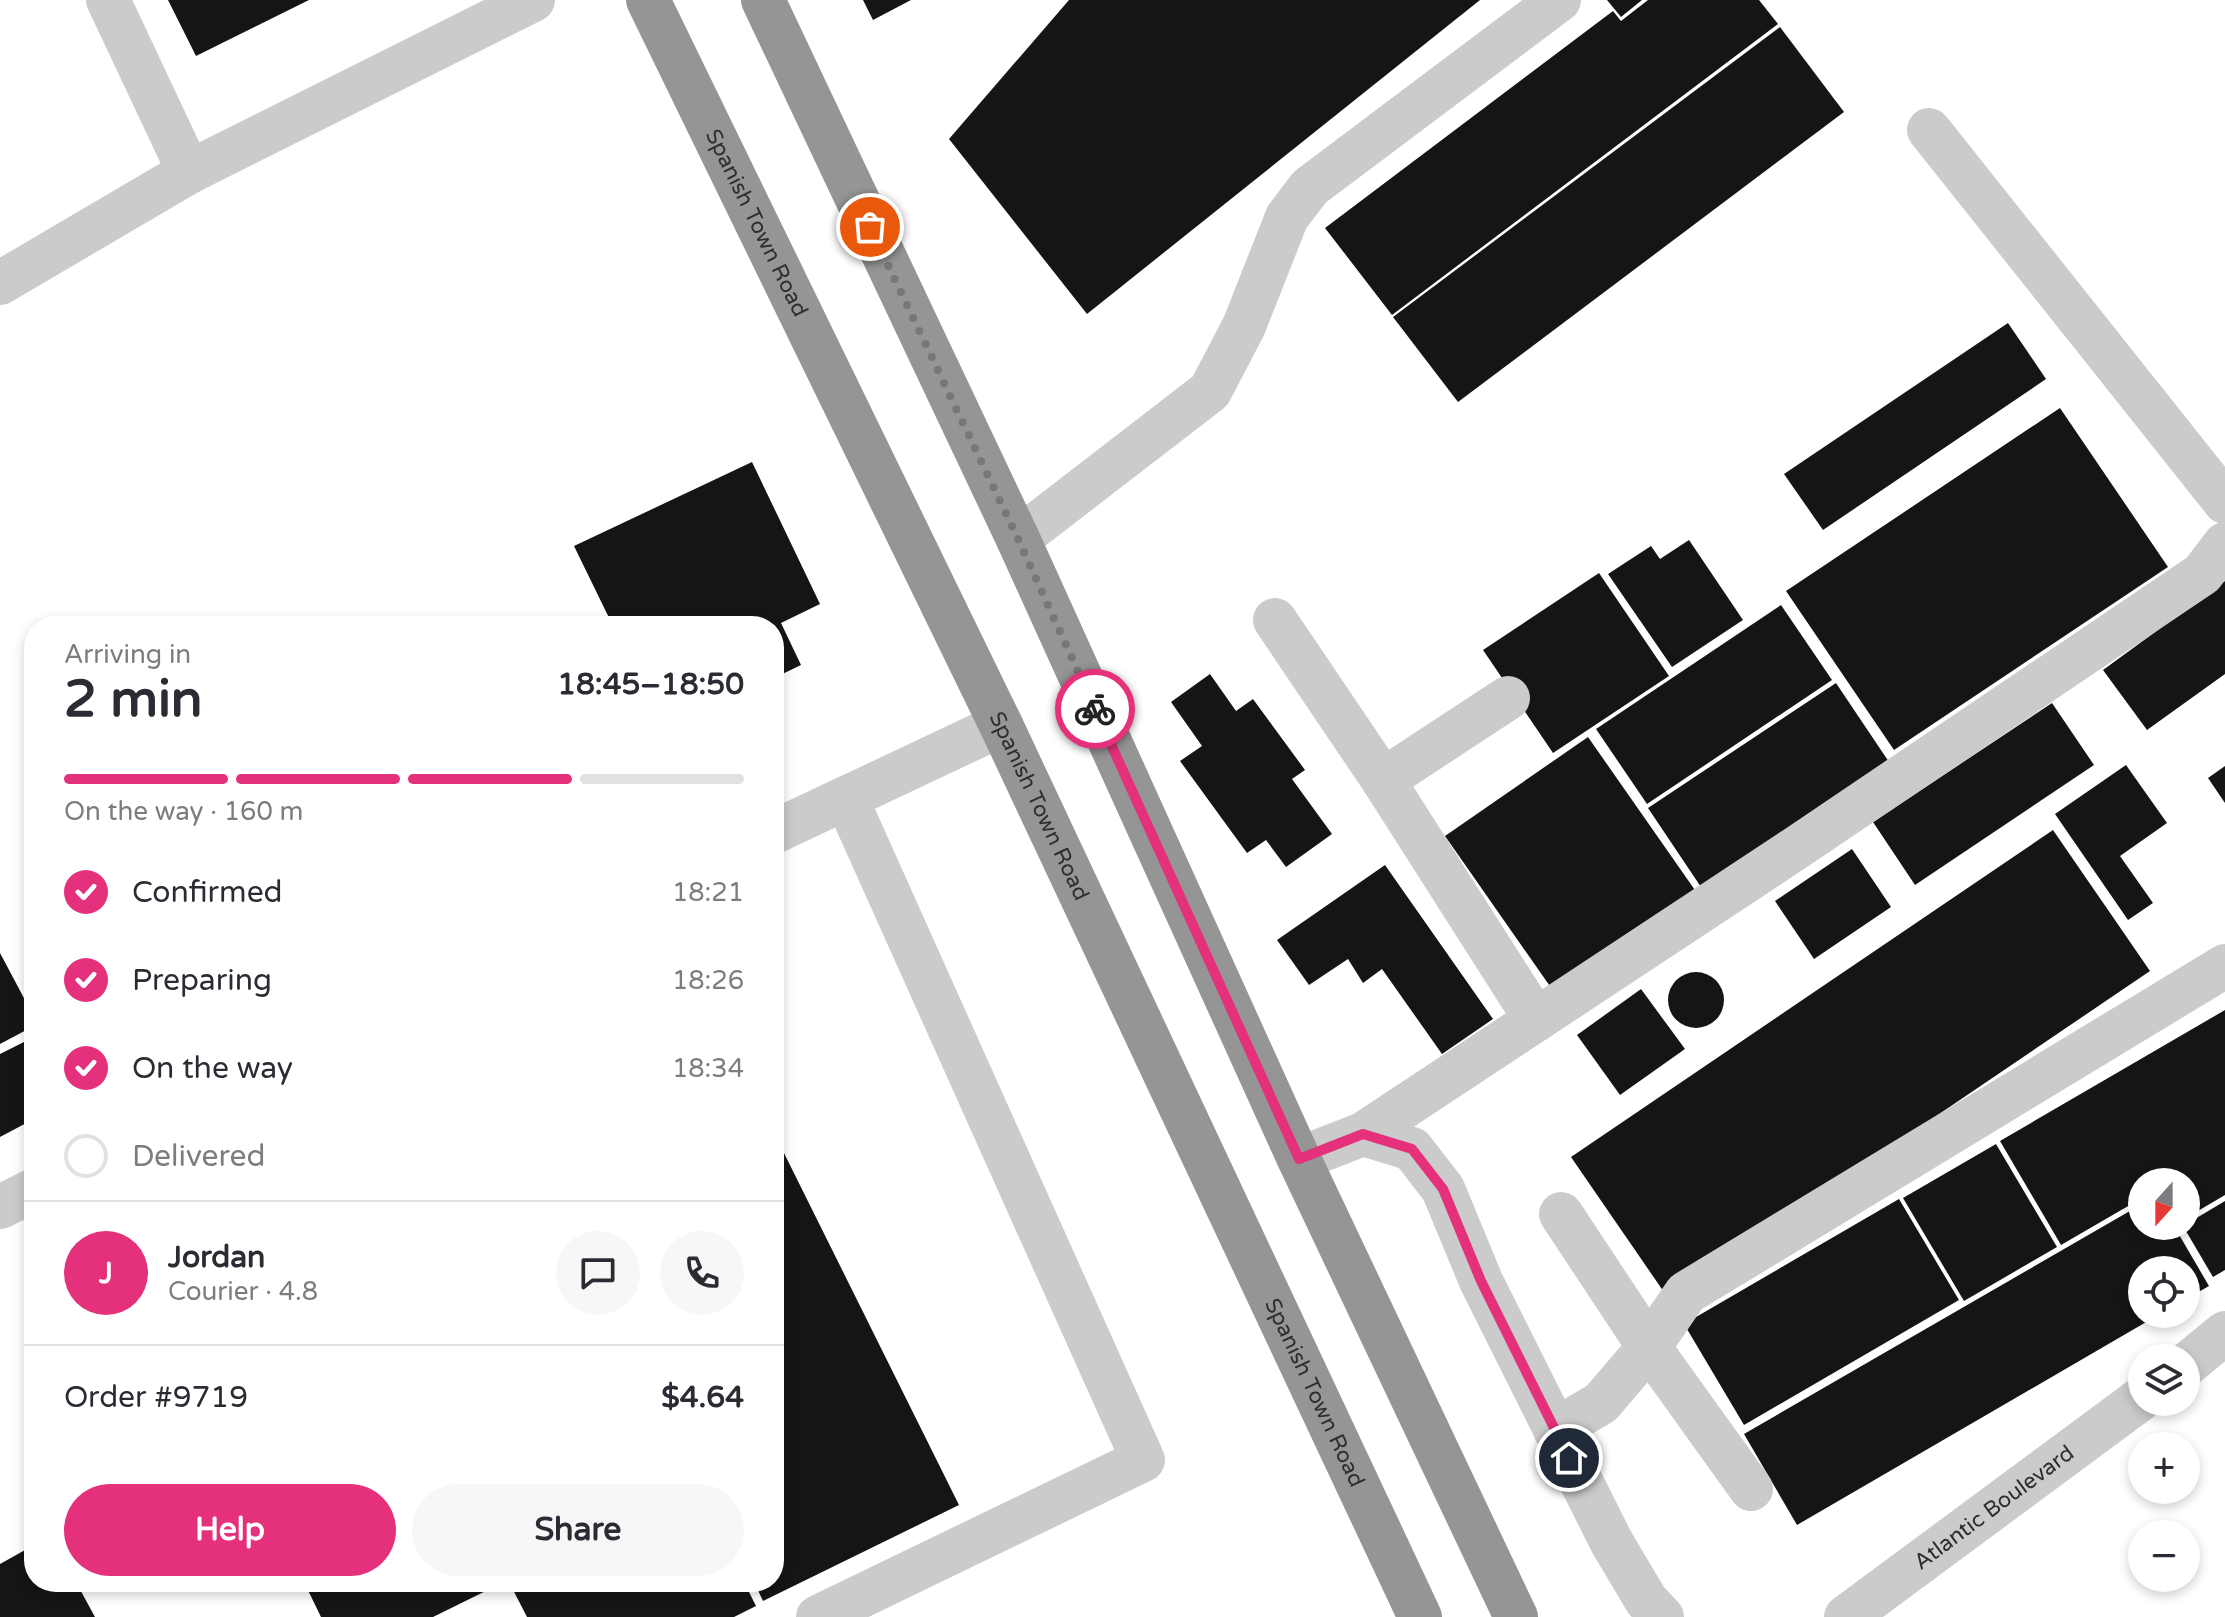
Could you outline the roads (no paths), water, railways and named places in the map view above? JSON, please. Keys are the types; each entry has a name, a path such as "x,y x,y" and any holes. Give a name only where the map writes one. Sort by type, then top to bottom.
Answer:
{"highway":[{"name":"Spanish Town Road","path":"648,0 1001,725 1420,1617"},
{"path":"763,0 1018,539 1299,1159 1516,1617"}],"street":[{"path":"108,0 189,172"},
{"path":"0,283 189,172 533,0"},
{"path":"1018,539 1210,391 1244,326 1287,217 1310,187 1559,0"},
{"path":"1929,130 2225,502"},
{"path":"1299,1159 1363,1134 1536,1020 2202,574 2225,544"},
{"path":"1275,620 1383,780 1536,1020"},
{"path":"1383,780 1508,698"},
{"path":"784,827 1001,725"},
{"path":"818,1617 1143,1460 846,798"},
{"path":"1555,1430 1601,1403 1649,1347 1686,1293 2225,966"},
{"path":"1363,1134 1412,1149 1443,1189 1481,1281 1611,1541 1646,1600 1662,1617"},
{"path":"0,1207 24,1195"},
{"path":"1561,1214 1649,1347 1751,1489"},
{"path":"2200,1354 2225,1333"},
{"name":"Atlantic Boulevard","path":"1846,1617 2128,1408"}]}
